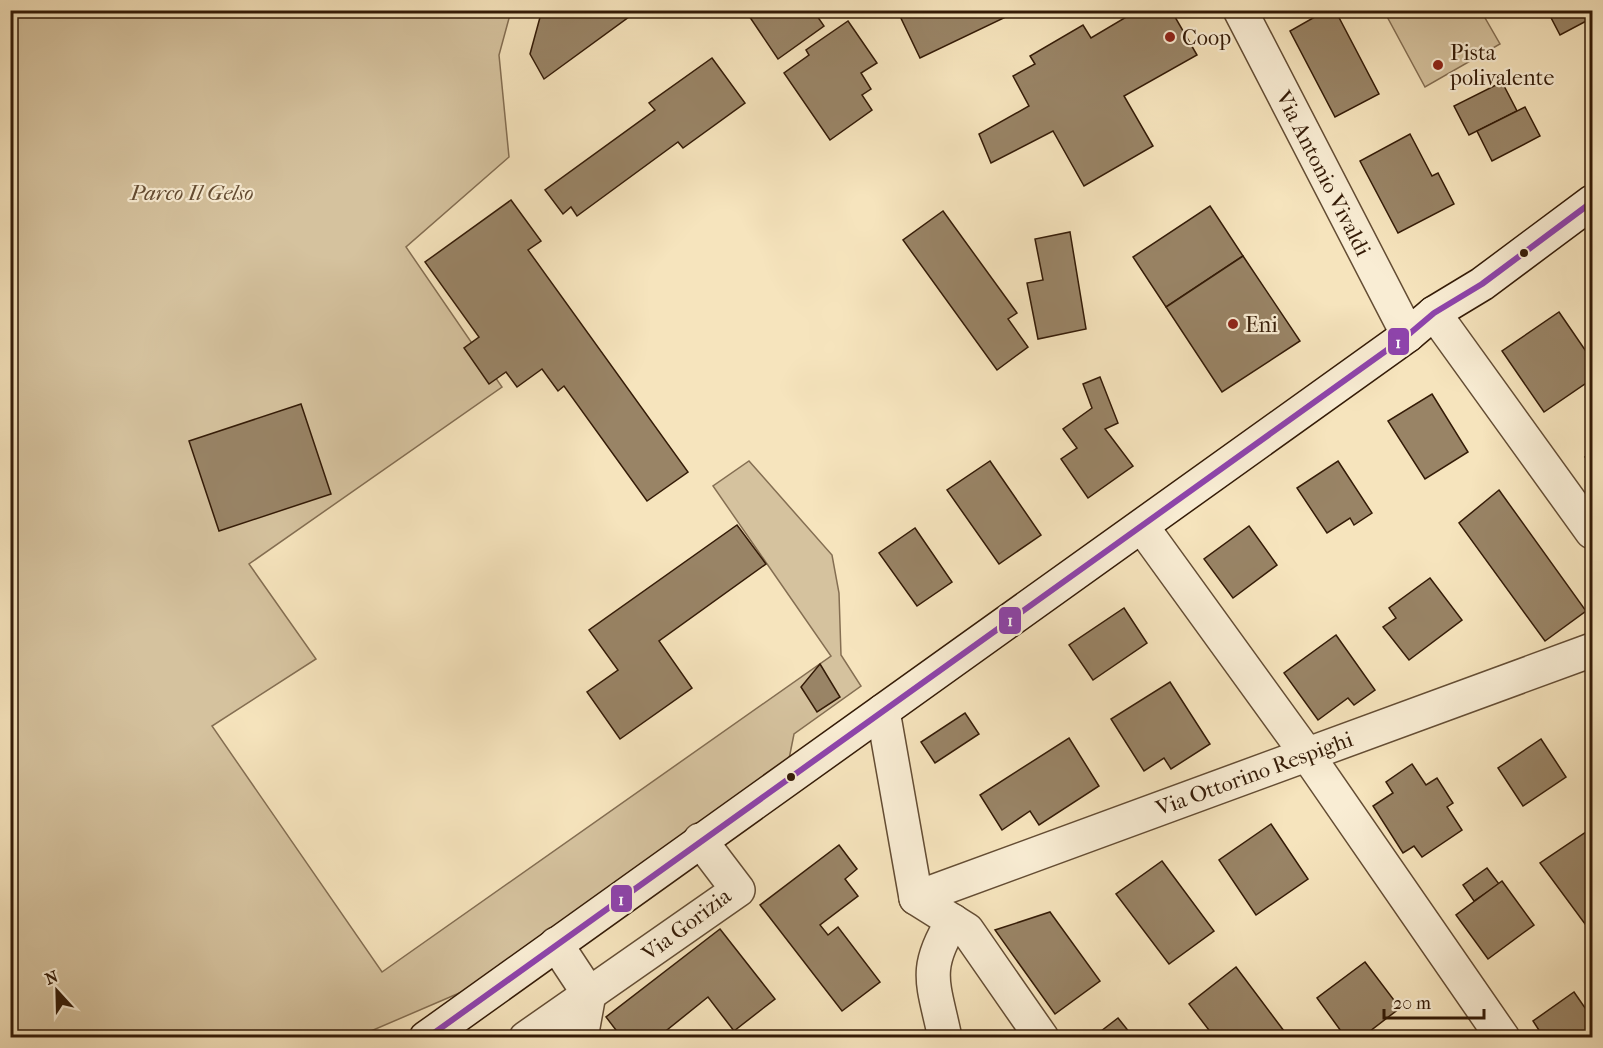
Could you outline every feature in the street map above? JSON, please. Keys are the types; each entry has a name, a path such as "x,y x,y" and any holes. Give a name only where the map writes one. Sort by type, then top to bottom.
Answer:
{"street":[{"name":"Via Antonio Vivaldi","path":"1240,10 1408,335"},
{"path":"408,1038 451,1025 556,944 700,840 1143,528 1408,335 1434,313 1482,284 1593,202"},
{"path":"1434,313 1593,532"},
{"path":"1143,528 1306,753 1503,1038"},
{"name":"Via Ottorino Respighi","path":"916,898 1306,753 1593,650"},
{"path":"883,711 916,898 967,930 1042,1038"},
{"name":"Via Gorizia","path":"526,1038 738,891 700,840"},
{"path":"945,1038 931,971 938,946 953,921"},
{"path":"556,944 589,994 581,1038"}],"green space":[{"name":"Parco Il Gelso","path":"10,11 511,11 499,55 509,157 406,247 502,387 249,564 316,659 212,726 382,972 831,656 713,486 749,461 832,555 839,593 841,655 861,686 794,734 788,764 464,991 357,1037 11,1037"},
{"name":"Pista polivalente","path":"1384,11 1481,11 1500,44 1425,87"}],"building":[{"path":"542,10 637,11 544,79 530,54"},
{"path":"745,10 813,10 824,26 778,59"},
{"path":"901,10 1007,10 1010,15 920,58 898,12"},
{"path":"1138,10 1171,10 1197,55 1124,96 1153,146 1084,186 1053,131 991,163 979,134 1029,106 1013,76 1035,64 1030,56 1083,25 1091,38"},
{"path":"1327,10 1335,10 1379,94 1335,117 1290,31"},
{"path":"1547,10 1592,10 1592,18 1560,35"},
{"path":"848,21 877,63 861,73 871,89 862,95 872,110 830,140 784,73 809,55 806,50"},
{"path":"712,58 745,103 683,148 678,142 577,216 571,207 563,214 545,190 655,110 649,103"},
{"path":"1502,82 1517,111 1469,135 1454,106"},
{"path":"1525,107 1540,136 1492,161 1477,131"},
{"path":"1410,134 1432,176 1438,173 1454,204 1398,233 1360,161"},
{"path":"511,200 541,241 528,250 688,472 647,501 564,386 558,391 542,369 517,387 506,372 489,384 464,348 479,337 425,262"},
{"path":"1210,206 1243,256 1166,307 1133,257"},
{"path":"943,211 1017,313 1008,319 1028,347 997,370 903,240"},
{"path":"1070,232 1086,329 1038,339 1027,283 1043,280 1035,239"},
{"name":"Eni","path":"1243,256 1300,341 1222,392 1166,307"},
{"path":"1559,312 1592,360 1592,379 1544,412 1502,351"},
{"path":"1100,377 1118,423 1105,429 1133,466 1088,498 1061,459 1077,448 1063,429 1092,408 1083,384"},
{"path":"1432,394 1468,452 1425,479 1388,421"},
{"path":"301,404 331,494 219,531 189,441"},
{"path":"1592,451 1592,468 1585,457"},
{"path":"990,461 1041,535 999,564 947,490"},
{"path":"1338,461 1372,513 1354,525 1350,518 1327,533 1297,488"},
{"path":"1499,490 1586,611 1545,641 1459,523"},
{"path":"737,525 766,564 659,641 692,688 620,739 587,692 618,670 589,630"},
{"path":"1249,526 1277,565 1233,598 1204,559"},
{"path":"915,528 952,582 917,606 879,553"},
{"path":"1430,578 1462,620 1409,660 1383,627 1396,618 1389,608"},
{"path":"1124,608 1147,643 1093,680 1069,645"},
{"path":"1336,635 1375,690 1354,705 1348,698 1318,720 1284,673"},
{"path":"820,664 840,697 817,712 801,687"},
{"path":"1170,682 1210,744 1171,769 1164,758 1144,771 1111,719"},
{"path":"965,713 979,734 935,763 921,742"},
{"path":"1069,738 1099,786 1039,825 1030,811 1002,830 980,795"},
{"path":"1541,739 1566,777 1523,806 1498,768"},
{"path":"1412,764 1426,785 1437,778 1453,803 1447,807 1462,830 1422,857 1414,846 1403,853 1373,806 1393,793 1386,782"},
{"path":"1271,824 1308,879 1256,915 1219,860"},
{"path":"1592,828 1592,925 1588,928 1540,863"},
{"path":"839,845 857,869 845,879 858,896 820,925 828,935 838,927 880,982 842,1011 760,905"},
{"path":"1162,861 1214,931 1169,964 1116,894"},
{"path":"1487,868 1499,884 1474,901 1463,885"},
{"path":"1502,881 1534,925 1488,959 1456,915"},
{"path":"1050,912 1100,981 1055,1014 995,930"},
{"path":"720,929 775,999 734,1031 708,997 657,1038 622,1038 606,1017"},
{"path":"1365,962 1400,1008 1361,1038 1346,1038 1317,998"},
{"path":"1236,967 1284,1031 1276,1038 1215,1038 1189,1004"},
{"path":"1574,992 1592,1018 1592,1038 1544,1038 1533,1021"},
{"path":"1118,1018 1134,1038 1092,1038"}],"transit line":[{"name":"1","path":"427,1038 1408,335 1434,313 1482,284 1592,202"}],"place":[{"name":"Coop","path":"1170,37"},
{"name":"Pista polivalente","path":"1438,65"},
{"name":"Eni","path":"1233,324"}]}
